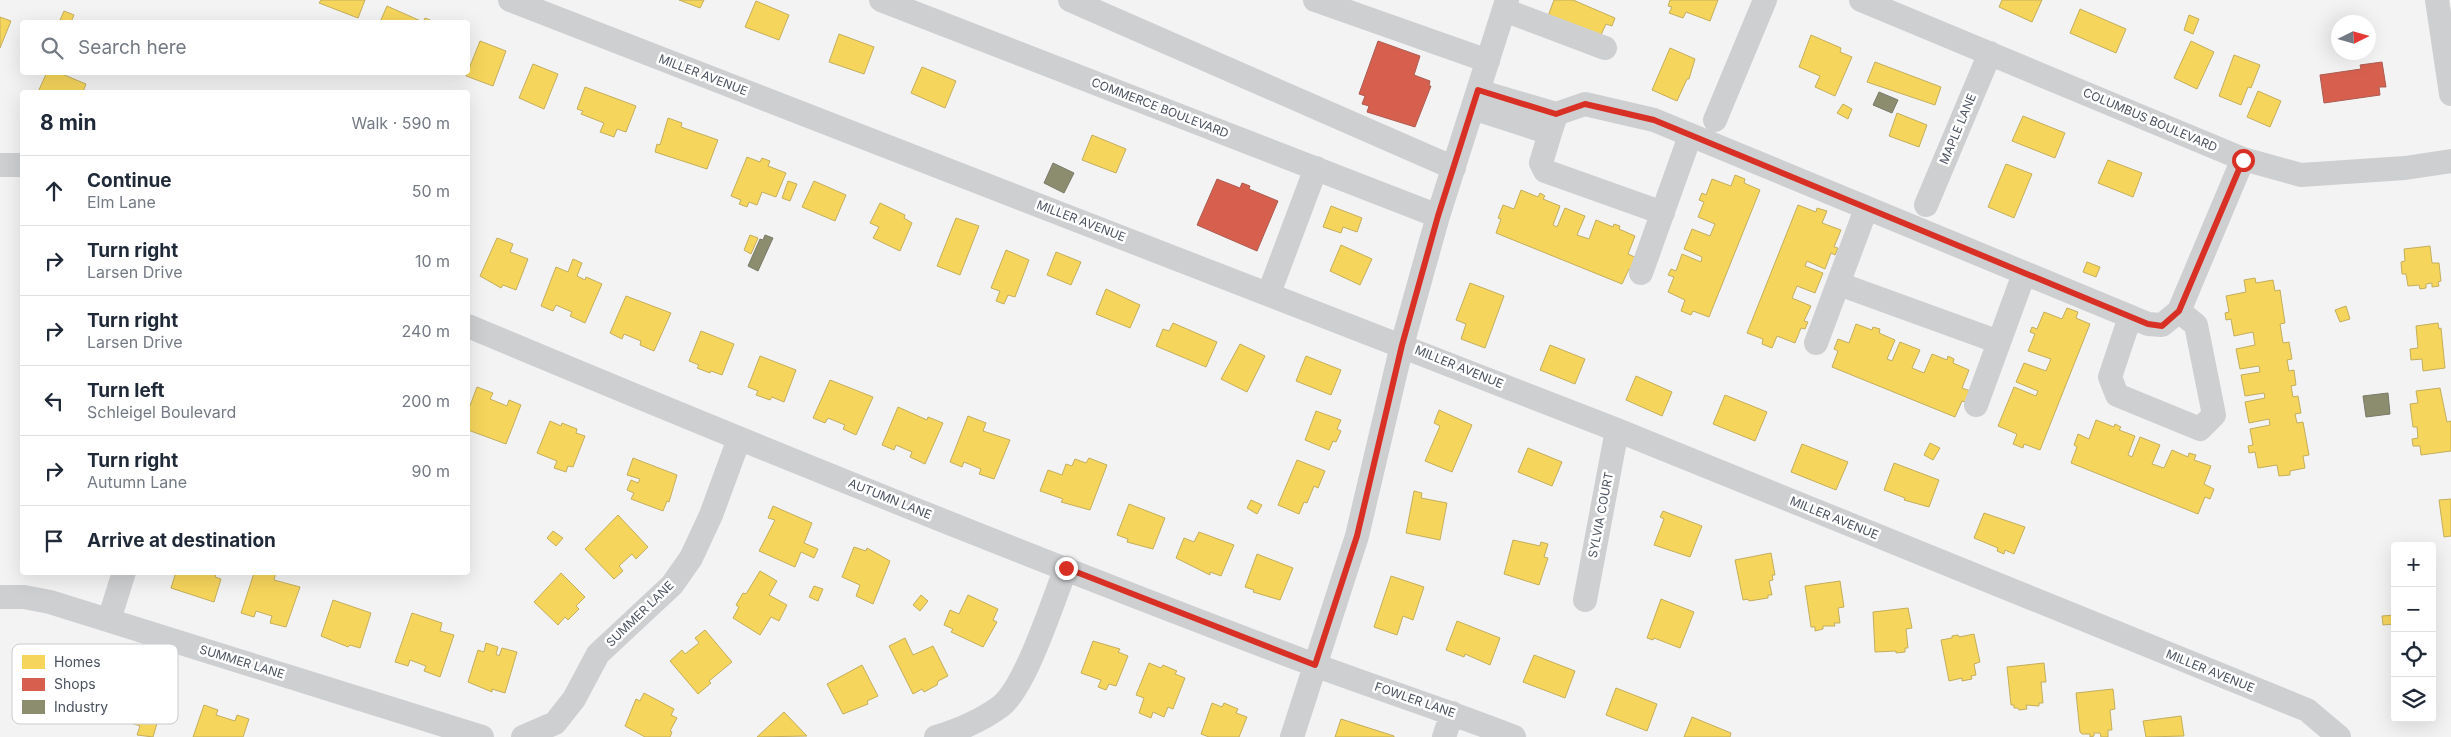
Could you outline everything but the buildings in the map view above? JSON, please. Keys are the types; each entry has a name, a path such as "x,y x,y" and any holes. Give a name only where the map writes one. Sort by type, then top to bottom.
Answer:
{"street":[{"name":"MILLER AVENUE","path":"510,0 1617,430 2307,710 2339,737"},
{"path":"1070,0 1454,168"},
{"path":"1315,0 1488,61"},
{"path":"1715,120 1765,0"},
{"name":"COLUMBUS BOULEVARD","path":"1861,0 2243,160 2301,175 2405,168 2451,161"},
{"path":"2437,0 2451,94"},
{"name":"COMMERCE BOULEVARD","path":"895,3 1438,216"},
{"path":"1292,737 1357,536 1402,345 1438,216 1506,5 1605,48"},
{"name":"MAPLE LANE","path":"1926,205 1990,53"},
{"path":"1475,99 1553,123"},
{"path":"1663,213 1545,171 1541,163 1553,123 1585,104 1654,120 2130,317 2148,324 2162,326 2179,311 2243,160"},
{"path":"1641,273 1690,136"},
{"path":"0,165 20,165"},
{"path":"1268,293 1316,168"},
{"path":"1816,343 1866,209"},
{"path":"1976,405 2024,274"},
{"path":"1839,284 1999,342"},
{"path":"2130,317 2110,377 2117,395 2200,429 2214,415 2196,325 2179,311"},
{"name":"AUTUMN LANE","path":"470,327 739,439 1315,665"},
{"name":"SYLVIA COURT","path":"1585,600 1617,430"},
{"name":"SUMMER LANE","path":"523,737 555,723 574,699 598,654 672,586 691,558 711,515 739,439"},
{"path":"936,737 966,728 1002,705 1025,671 1066,568"},
{"path":"109,620 123,575"},
{"name":"SUMMER LANE","path":"0,597 24,597 42,600 482,737"},
{"name":"FOWLER LANE","path":"1315,665 1514,737"},
{"path":"1444,737 1452,713"}],"route":[{"path":"1066,568 1315,665 1357,536 1402,345 1438,216 1478,90 1556,114 1585,104 1654,120 1938,239 2148,324 2162,326 2179,311 2243,160"}]}
